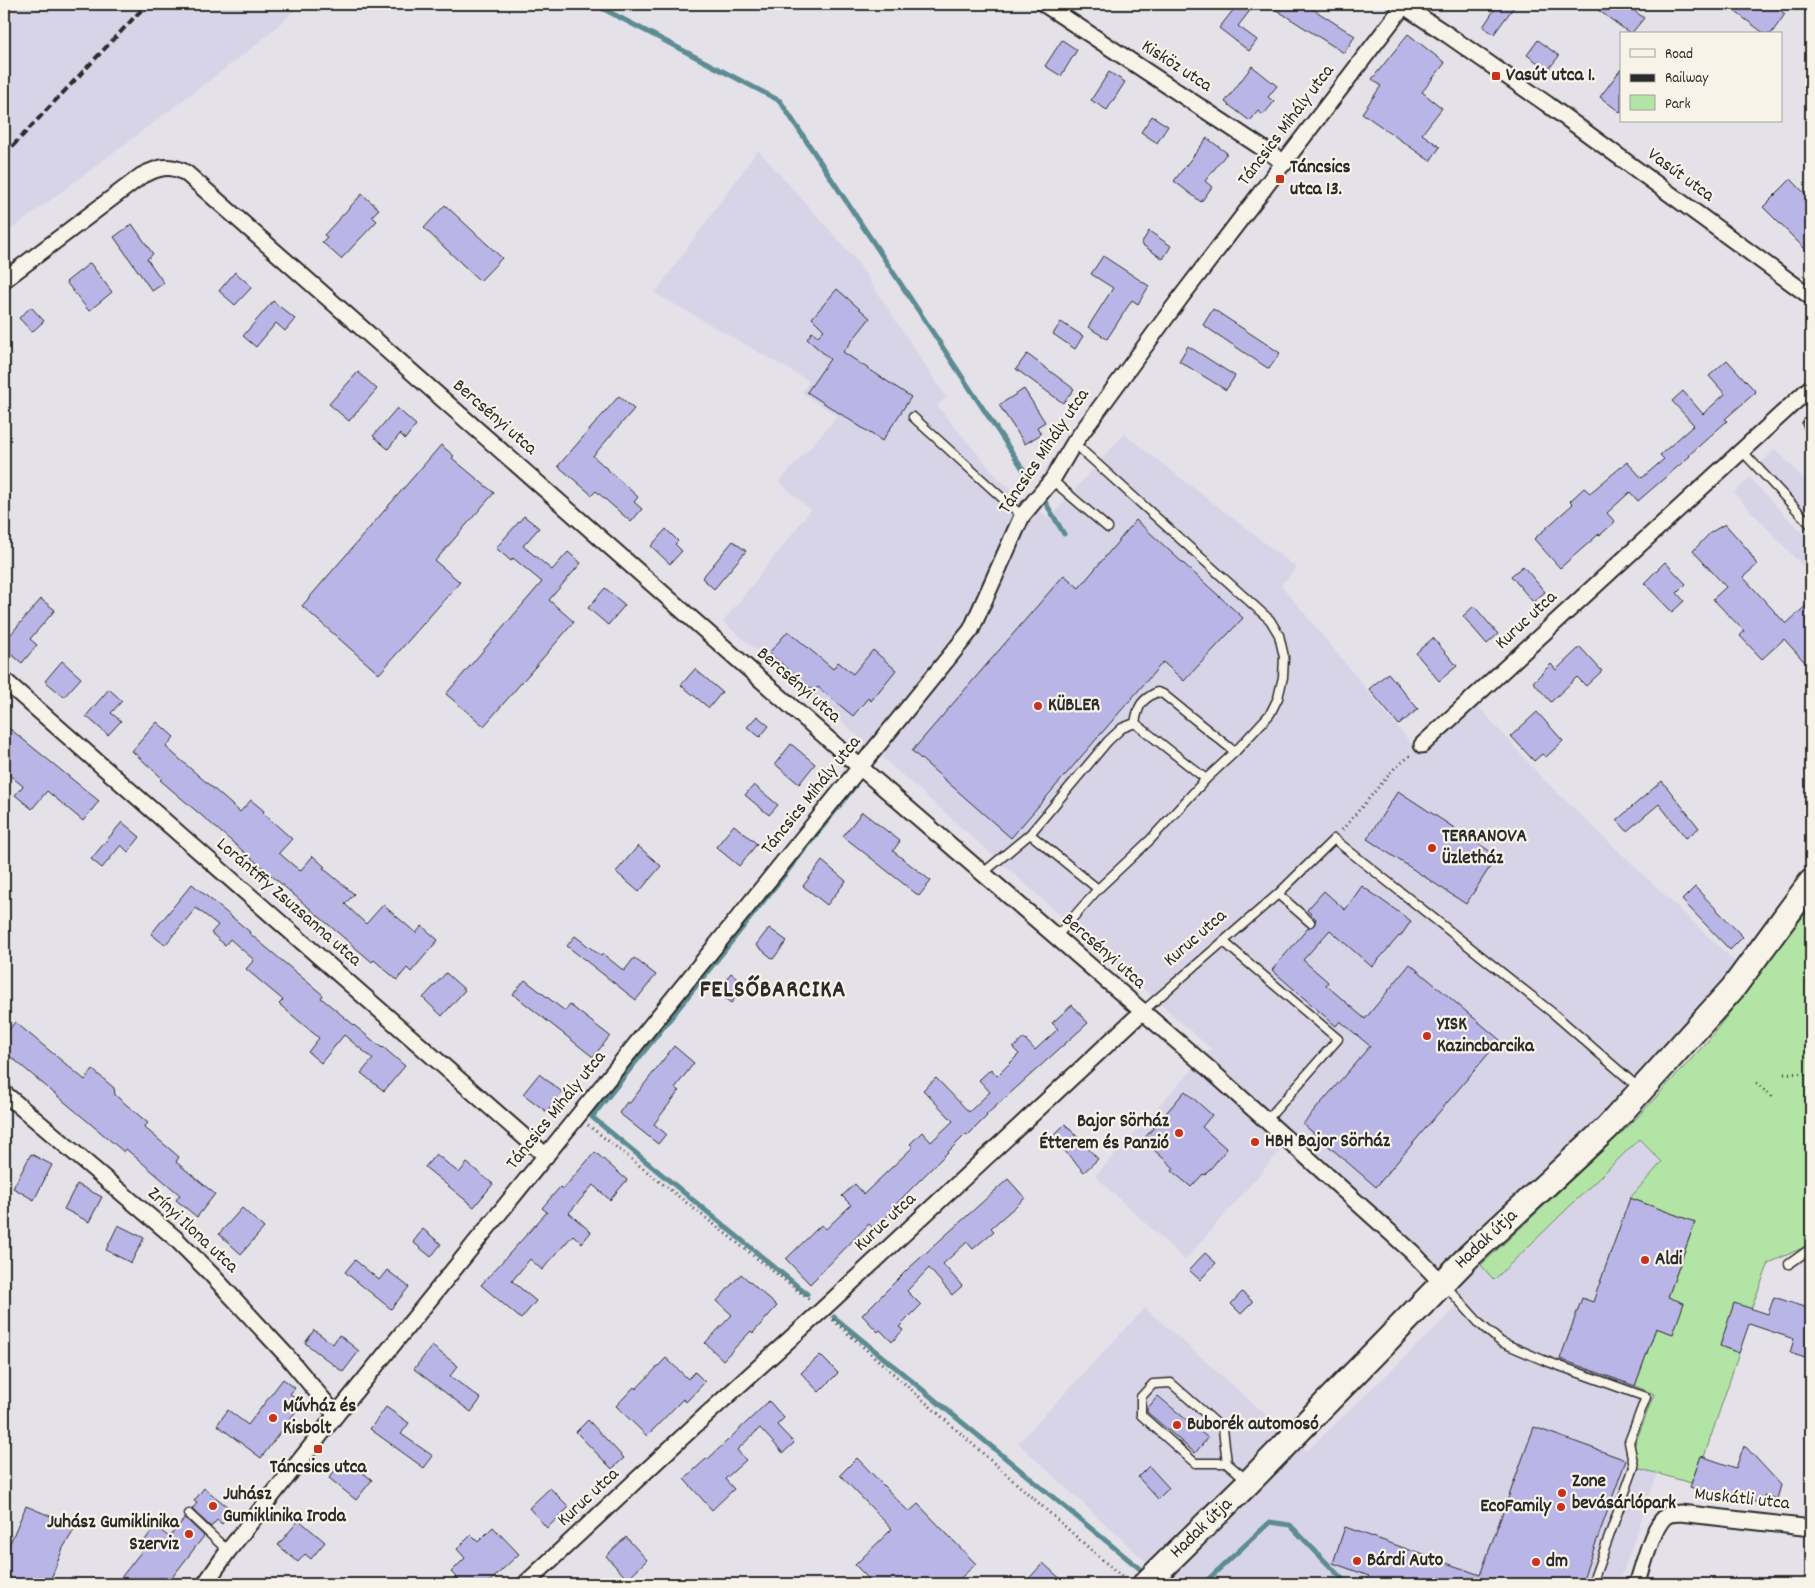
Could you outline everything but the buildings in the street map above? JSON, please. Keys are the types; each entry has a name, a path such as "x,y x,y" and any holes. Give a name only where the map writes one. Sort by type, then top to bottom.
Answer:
{"main road":[{"name":"Hadak útja","path":"1145,1584 1249,1482 1469,1256 1607,1128 1643,1091 1733,988 1811,882"}],"street":[{"name":"Kisköz utca","path":"1044,4 1284,163"},
{"name":"Táncsics Mihály utca","path":"205,1584 228,1551 336,1415 971,630 1022,516 1052,480 1074,443 1181,297 1403,4"},
{"name":"Vasút utca","path":"1403,4 1547,104 1811,296"},
{"name":"Bercsényi utca","path":"4,280 135,180 152,170 167,166 186,173 861,768 1266,1121 1412,1252 1442,1283"},
{"name":"Kuruc utca","path":"1422,745 1811,387"},
{"name":"Lorántffy Zsuzsanna utca","path":"4,680 546,1156"},
{"name":"Kuruc utca","path":"525,1584 1142,1012"},
{"name":"Zrínyi Ilona utca","path":"4,1093 175,1238 280,1348 336,1415"},
{"name":"Muskátli utca","path":"1637,1584 1655,1530 1660,1521 1668,1514 1680,1513 1811,1528"}],"lane":[{"path":"913,418 1022,516"},
{"path":"1811,420 1807,424 1811,429"},
{"path":"1056,937 1098,889 1150,840 1270,714 1278,698 1283,678 1284,657 1279,635 1270,620 1074,443"},
{"path":"1742,451 1811,525"},
{"path":"1052,480 1108,528"},
{"path":"1135,724 1137,707 1148,696 1158,692 1235,752"},
{"path":"1135,724 1206,780"},
{"path":"983,873 1030,834 1108,741 1122,728 1135,724"},
{"path":"1030,834 1098,889"},
{"path":"1334,838 1554,1014 1643,1091"},
{"name":"Kuruc utca","path":"1142,1012 1278,894 1334,838"},
{"path":"1278,894 1310,922"},
{"path":"1224,942 1338,1039 1266,1121"},
{"path":"1789,1264 1811,1250"},
{"path":"1442,1283 1480,1324 1501,1342 1543,1360 1646,1397 1629,1442 1634,1467 1592,1584"},
{"path":"1228,1463 1195,1463 1141,1415 1141,1397 1153,1384 1171,1383 1223,1429 1228,1463 1249,1482"},
{"path":"189,1514 228,1551"}],"path":[{"path":"4,13 12,4"},
{"path":"1334,838 1394,770 1422,745"},
{"path":"1784,1073 1811,1074"},
{"path":"1756,1083 1774,1098"},
{"path":"578,1118 651,1173 822,1310 1130,1584"}],"shaded area":[{"path":"4,4 302,4 255,46 4,235"},
{"path":"758,150 856,260 946,397 937,406 999,479 1049,519 1124,434 1297,568 1281,585 1409,741 1425,756 1478,706 1542,778 1736,963 1617,1096 1746,1219 1619,1584 1170,1584 1018,1443 1145,1308 1307,1451 1458,1306 1282,1149 1185,1260 1095,1176 1211,1049 856,734 723,622 811,510 779,482 838,416 802,393 809,381 655,293"},
{"path":"1775,449 1811,486 1811,519 1759,465"},
{"path":"1750,478 1811,543 1811,575 1734,493"}],"green space":[{"path":"1811,906 1811,1244 1769,1263 1751,1309 1734,1304 1720,1346 1739,1353 1704,1457 1701,1456 1691,1483 1634,1467 1632,1452 1654,1394 1635,1386 1656,1328 1673,1334 1668,1297 1695,1222 1630,1198 1662,1162 1639,1139 1494,1280 1481,1265 1630,1125 1707,1042"}],"waterway":[{"path":"594,4 780,101 1027,475"},
{"path":"1044,500 1064,534"},
{"path":"807,1294 592,1117 855,786"},
{"path":"834,1317 1139,1568"},
{"path":"1203,1584 1270,1522 1290,1525 1347,1584"}],"railway":[{"path":"4,155 147,4"}],"place":[{"name":"Vasút utca 1.","path":"1496,76"},
{"name":"Táncsics utca 13.","path":"1280,179"},
{"name":"KÜBLER","path":"1038,706"},
{"name":"TERRANOVA Üzletház","path":"1432,848"},
{"name":"YISK Kazincbarcika","path":"1427,1036"},
{"name":"Bajor Sörház Étterem és Panzió","path":"1179,1133"},
{"name":"HBH Bajor Sörház","path":"1255,1142"},
{"name":"Aldi","path":"1645,1260"},
{"name":"Művház és Kisbolt","path":"273,1418"},
{"name":"Buborék automosó","path":"1177,1425"},
{"name":"Táncsics utca","path":"318,1449"},
{"name":"Zone bevásárlópark","path":"1562,1493"},
{"name":"Juhász Gumiklinika Iroda","path":"213,1506"},
{"name":"EcoFamily","path":"1561,1507"},
{"name":"Juhász Gumiklinika Szerviz","path":"189,1534"},
{"name":"Bárdi Auto","path":"1357,1561"},
{"name":"dm","path":"1536,1562"}],"district":[{"name":"FELSŐBARCIKA","path":"773,991"}]}
